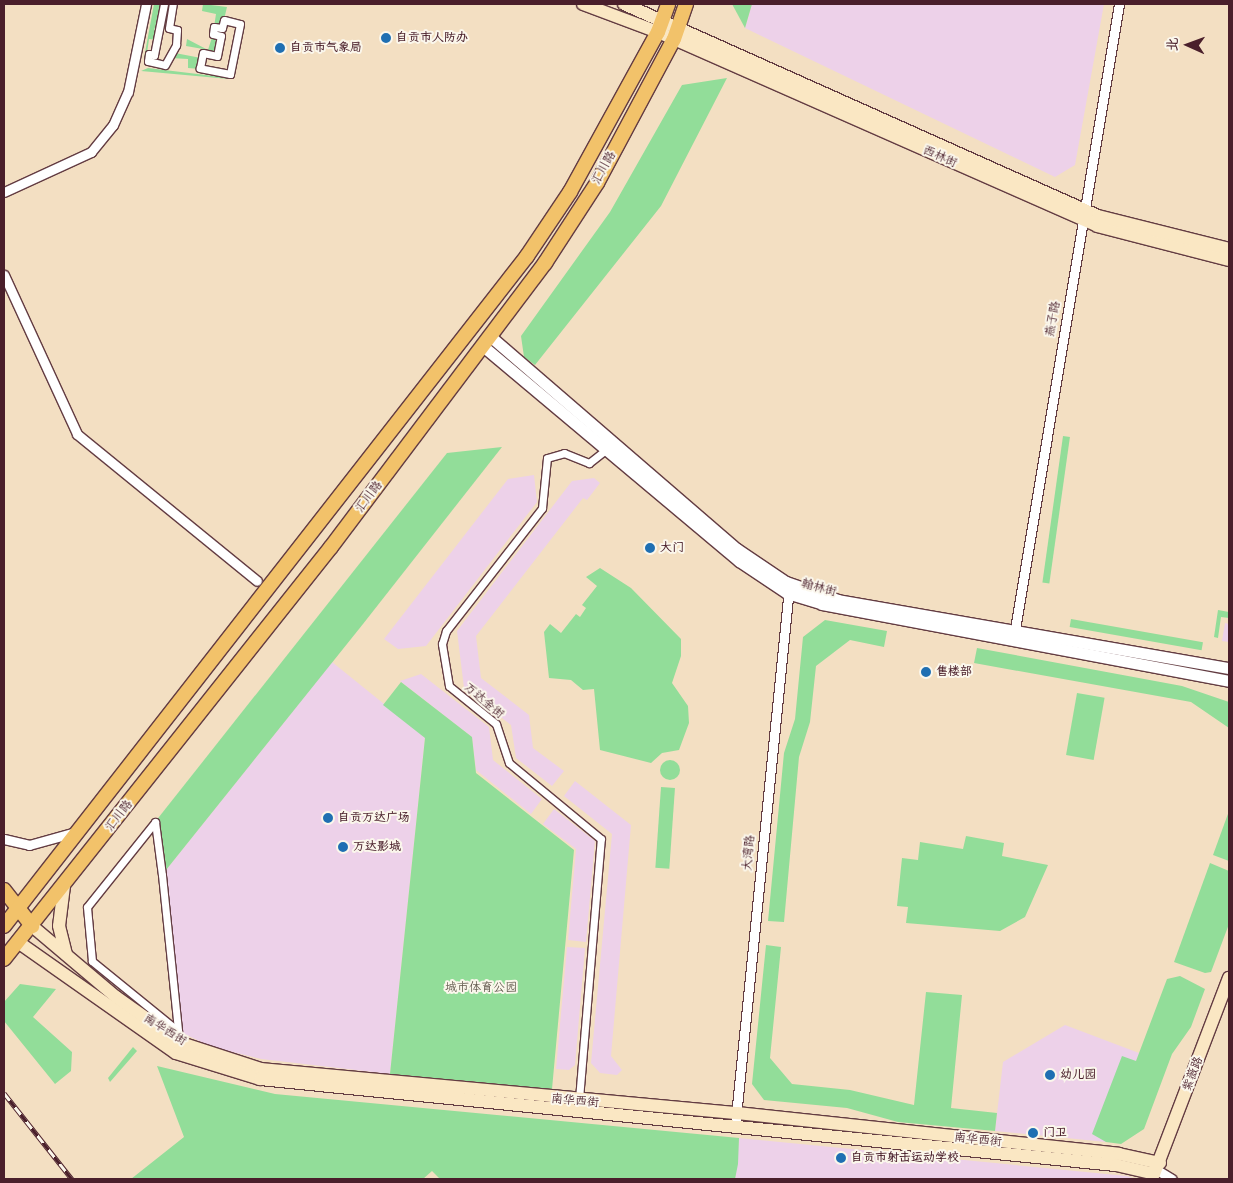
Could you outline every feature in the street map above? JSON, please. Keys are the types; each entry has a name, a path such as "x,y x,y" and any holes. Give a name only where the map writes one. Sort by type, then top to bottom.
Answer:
{"main road":[{"name":"西林街","path":"582,4 658,32 1144,240 1229,260"},
{"name":"西林街","path":"624,4 663,18 1084,215 1229,249"},
{"name":"汇川路","path":"4,928 16,910 527,256 570,192 658,32 668,4"},
{"name":"汇川路","path":"4,959 64,886 487,342 597,183 674,39 686,4"},
{"path":"64,886 59,926 66,954"},
{"path":"4,890 16,910 32,926"},
{"name":"南华西街","path":"18,942 157,1042 220,1070 300,1085 436,1098 579,1107 737,1113 1119,1154 1158,1167 1154,1174 1116,1165 736,1126 579,1107 302,1074 223,1059 181,1042 154,1025 32,926"},
{"path":"4,928 18,942"},
{"name":"紫薇路","path":"1158,1167 1229,978"}],"street":[{"path":"4,192 91,152 113,125 128,92 146,4"},
{"path":"164,4 154,55 149,54 148,62 165,65 176,45 177,30 169,28 174,4"},
{"name":"燕子路","path":"1014,633 1119,4"},
{"path":"224,20 240,24 230,74 200,68 203,53 217,56 221,36 213,34 214,26 222,28 224,20"},
{"path":"4,274 77,434 257,581"},
{"name":"翰林街","path":"487,342 607,449 739,561 822,604 1229,668"},
{"name":"翰林街","path":"487,342 737,549 789,588"},
{"name":"万达金街","path":"579,1107 600,839 509,762 496,724 449,686 442,644 446,631 542,508 547,458 564,452 589,463 607,449"},
{"name":"大湾路","path":"736,1126 789,588"},
{"name":"翰林街","path":"1014,633 1229,681"},
{"path":"155,822 178,1031 92,961 91,952 87,908 155,822"},
{"path":"4,839 29,846 80,830"},
{"name":"南华西街","path":"1158,1167 1172,1179"}],"shaded area":[{"path":"752,4 1104,4 1075,165 1055,177 745,28"},
{"path":"534,475 537,502 426,646 398,649 384,639 508,479"},
{"path":"594,478 600,483 587,500 583,498 476,636 481,678 529,715 533,748 564,771 552,786 516,758 511,725 464,688 457,631 572,481"},
{"path":"1225,623 1229,624 1229,642 1222,641"},
{"name":"自贡万达广场","path":"332,662 425,737 390,1074 261,1059 212,1047 178,1031 162,875"},
{"path":"421,674 489,727 493,760 542,799 531,814 476,770 472,737 400,681"},
{"path":"575,781 631,825 611,1056 622,1070 617,1075 600,1073 591,1063 612,834 564,796"},
{"path":"554,809 595,841 586,942 568,940 576,849 543,824"},
{"path":"567,947 585,948 575,1065 569,1070 556,1069"},
{"path":"1065,1025 1139,1053 1106,1142 995,1131 1003,1062"},
{"name":"自贡市射击运动学校","path":"739,1138 1127,1176 1136,1179 735,1179"}],"green space":[{"path":"154,4 164,4 154,30 158,32 157,40 149,39 146,60 144,58"},
{"path":"203,4 227,7 222,28 214,27 216,14 202,11"},
{"path":"732,4 752,4 745,28"},
{"path":"213,34 221,36 217,56 203,53 200,69 188,68 188,59 170,58 169,66 165,65 167,56 175,53 201,58 203,49 186,46 187,39 208,50"},
{"path":"148,68 214,76 230,74 229,79 141,71"},
{"path":"727,78 661,206 535,365 524,357 521,336 610,212 682,85"},
{"path":"1063,436 1070,437 1049,584 1042,583"},
{"path":"502,447 162,875 155,822 447,453"},
{"path":"600,568 631,588 681,639 681,656 672,683 688,706 689,723 679,750 662,753 651,763 600,750 594,689 583,690 571,680 549,678 544,632 550,624 561,633 576,614 580,617 586,608 582,605 597,586 586,577"},
{"path":"1218,610 1229,612 1229,618 1221,617 1218,638 1214,637"},
{"path":"1071,619 1203,642 1202,650 1070,627"},
{"path":"825,620 887,631 884,647 850,640 816,666 810,722 799,757 784,922 768,921 784,753 795,719 803,637"},
{"path":"977,648 1182,686 1229,702 1229,728 1191,702 974,663"},
{"name":"城市体育公园","path":"401,682 472,737 476,773 574,850 552,1089 390,1074 425,738 383,705"},
{"path":"1077,693 1105,698 1094,760 1066,755"},
{"path":"666,760 674,760 680,766 680,774 674,780 666,780 660,774 660,766"},
{"path":"661,787 675,788 669,869 655,868"},
{"path":"1229,811 1229,861 1213,855"},
{"path":"966,836 1004,843 1002,856 1048,865 1025,917 1000,931 906,923 908,907 897,906 902,858 918,860 920,842 963,849"},
{"path":"1210,863 1229,871 1229,924 1211,972 1205,973 1174,962"},
{"path":"766,945 781,947 770,1058 792,1084 850,1090 914,1105 926,992 962,995 951,1108 997,1113 995,1131 898,1122 847,1108 764,1100 752,1084"},
{"path":"1180,976 1205,989 1191,1027 1172,1054 1144,1129 1121,1144 1106,1142 1092,1134 1122,1056 1136,1061 1167,979"},
{"path":"20,984 56,989 33,1017 72,1052 71,1071 55,1084 4,1021 4,1002"},
{"path":"133,1047 137,1051 110,1082 108,1078"},
{"path":"157,1066 275,1094 739,1138 738,1164 735,1179 440,1179 432,1171 423,1179 131,1179 184,1137"}],"railway":[{"path":"4,1093 72,1179"}],"place":[{"name":"自贡市人防办","path":"386,38"},
{"name":"自贡市气象局","path":"280,48"},
{"name":"大门","path":"650,548"},
{"name":"售楼部","path":"926,672"},
{"name":"自贡万达广场","path":"328,818"},
{"name":"万达影城","path":"343,847"},
{"name":"幼儿园","path":"1050,1075"},
{"name":"门卫","path":"1033,1133"},
{"name":"自贡市射击运动学校","path":"841,1158"}]}
